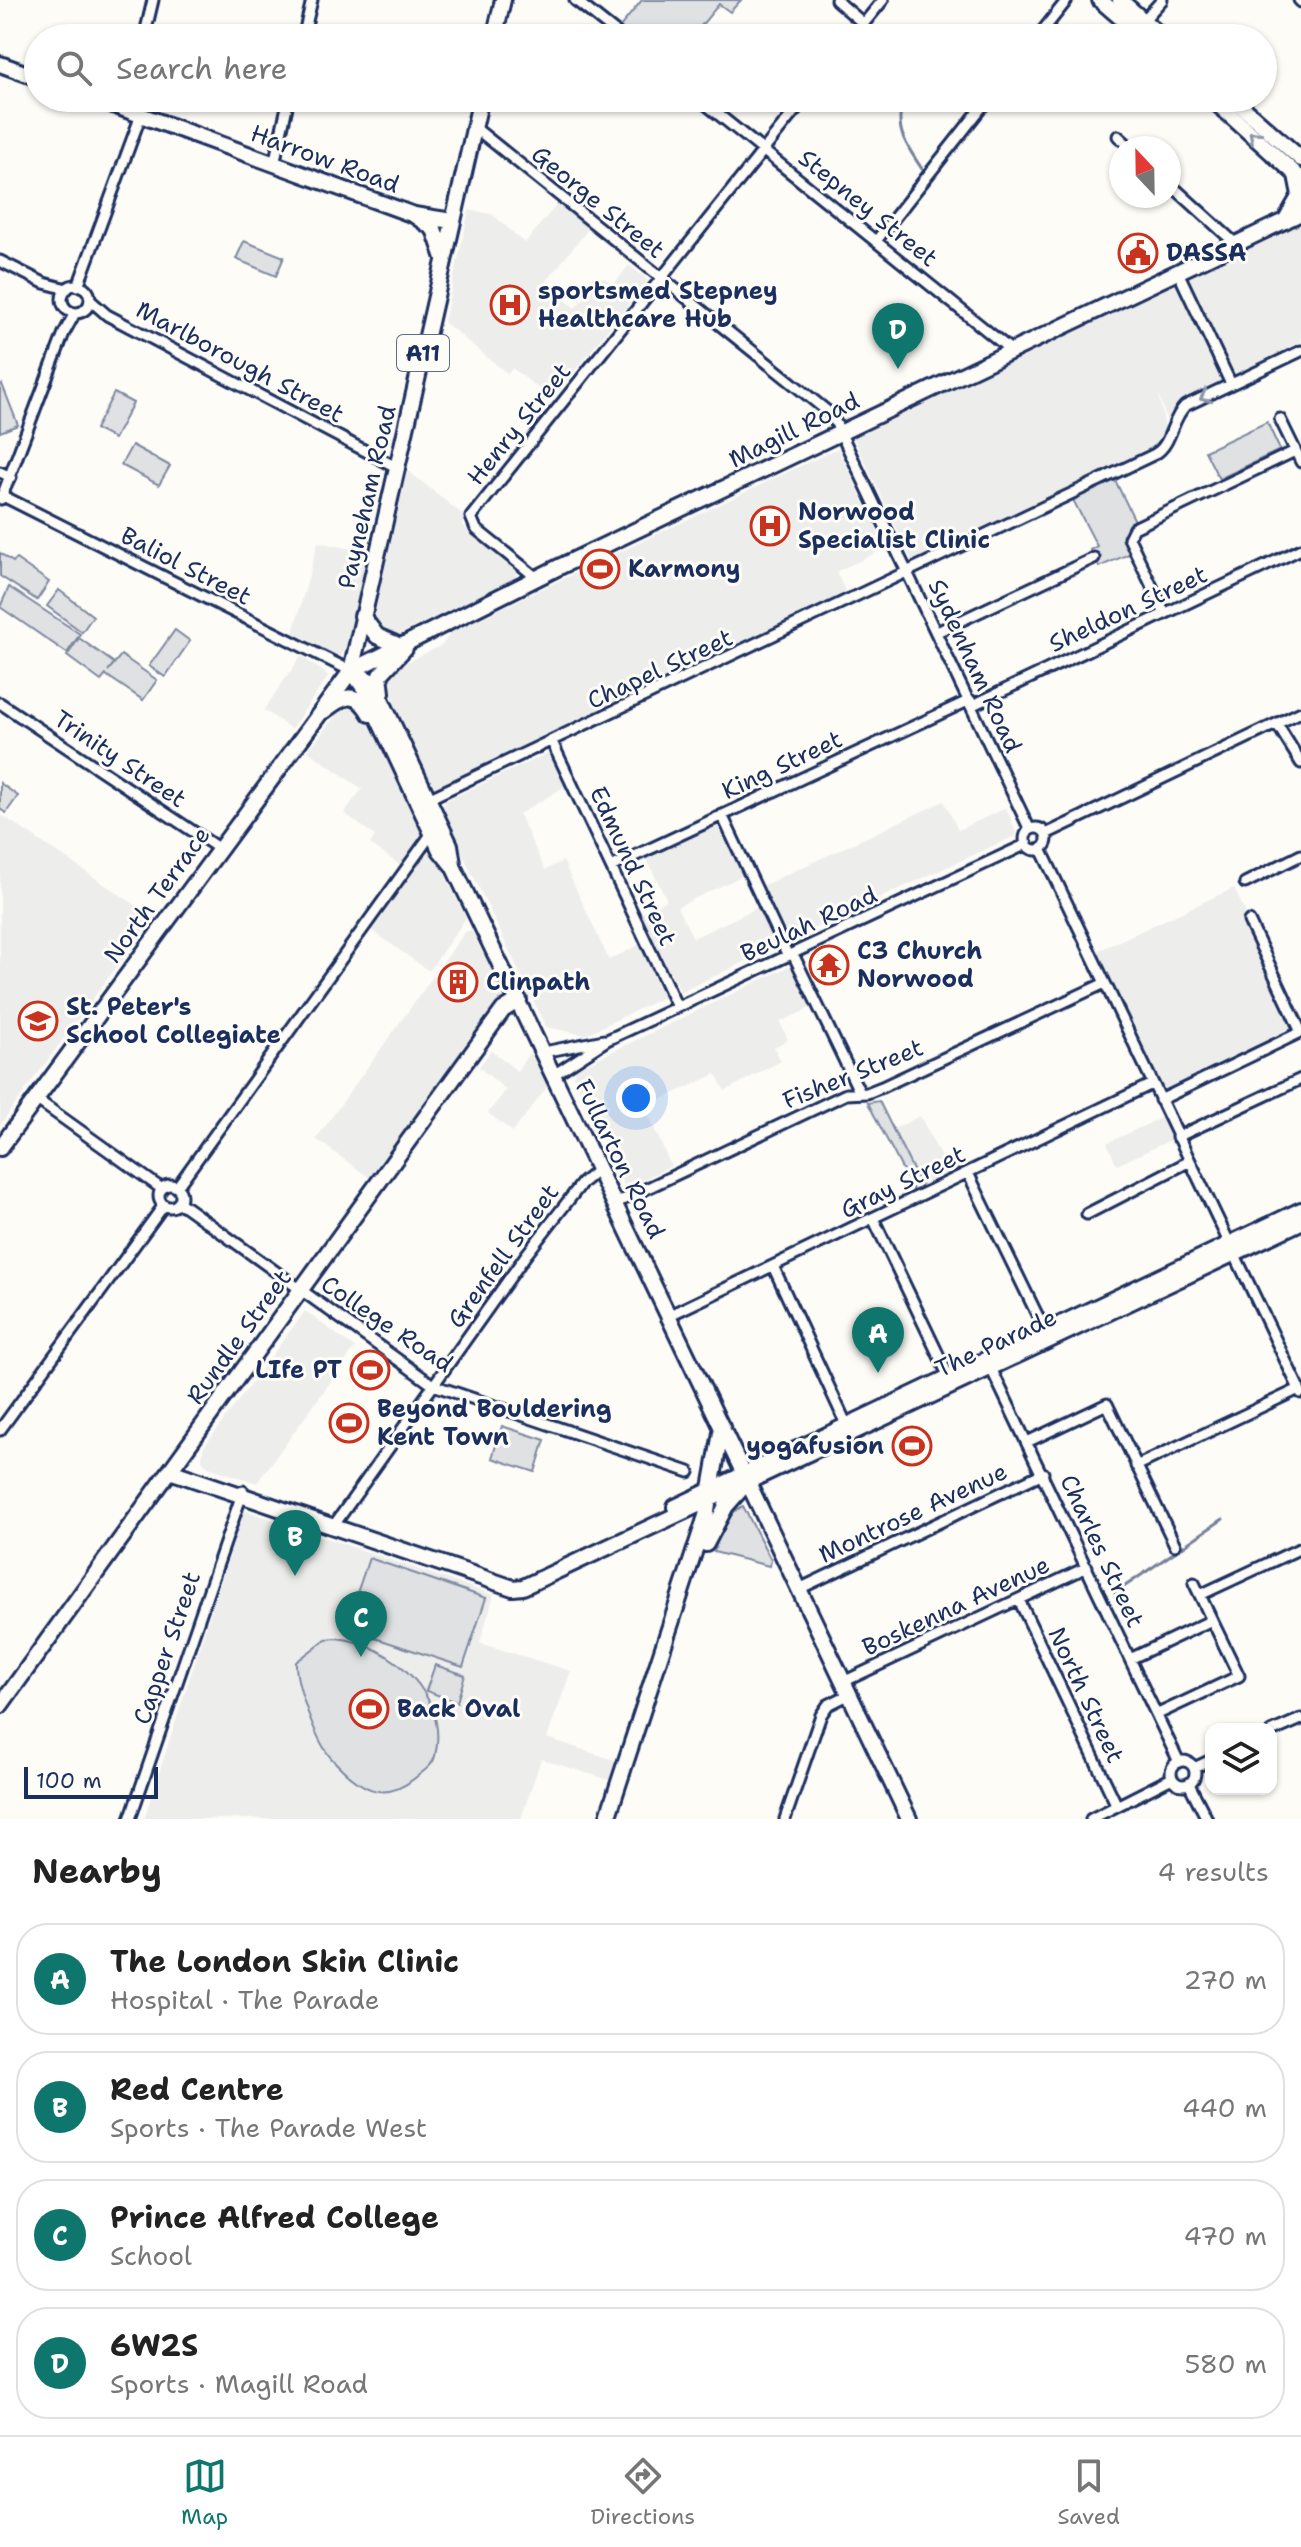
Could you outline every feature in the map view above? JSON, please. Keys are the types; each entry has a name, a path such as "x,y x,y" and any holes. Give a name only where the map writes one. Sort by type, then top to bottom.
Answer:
{"main road":[{"path":"497,24 503,0"},
{"path":"1100,0 1128,24"},
{"path":"1120,0 1147,24"},
{"path":"0,64 24,73"},
{"name":"Harrow Road","path":"143,112 414,215 452,221"},
{"name":"Payneham Road","path":"351,671 478,112"},
{"path":"1227,112 1299,177 1300,195 1285,221"},
{"path":"1248,112 1301,159"},
{"name":"Magill Road","path":"351,671 537,578 1301,213"},
{"path":"414,215 434,229 444,258"},
{"path":"362,616 377,636 400,646"},
{"path":"383,703 380,675 417,637"},
{"name":"Fullarton Road","path":"351,671 373,682 450,845 453,866"},
{"name":"Fullarton Road","path":"351,671 364,688 431,831 453,866 555,1074 909,1819"},
{"name":"North Terrace","path":"0,1148 351,671"},
{"path":"315,718 342,697 354,696 363,702 390,744"},
{"path":"428,799 425,802 431,831"},
{"name":"Rundle Street","path":"0,1706 503,1010 519,1000"},
{"path":"493,1025 507,1019 532,1027"},
{"name":"The Parade","path":"173,1467 513,1588 539,1582 709,1502 746,1477 1232,1249 1301,1210"},
{"name":"The Parade","path":"850,1430 949,1377 989,1364 1045,1331 1301,1222"},
{"path":"607,1819 709,1502 722,1427"},
{"path":"659,1661 711,1532 746,1477"},
{"path":"726,1506 743,1497 757,1500"}],"street":[{"path":"147,24 153,0"},
{"path":"306,24 312,0"},
{"path":"575,0 605,24"},
{"path":"836,0 864,24 883,0"},
{"path":"1048,24 1067,0"},
{"path":"1143,21 1162,0"},
{"path":"2,498 64,333 75,311 90,300 82,287 132,112"},
{"path":"274,164 286,112"},
{"name":"Stepney Street","path":"716,112 1012,351"},
{"name":"Henry Street","path":"537,578 476,529 471,517 794,112"},
{"path":"876,241 978,112"},
{"name":"George Street","path":"474,127 824,407 842,432"},
{"path":"1181,194 1236,244"},
{"path":"0,261 65,293 75,311"},
{"path":"1178,272 1231,384"},
{"path":"65,293 82,287"},
{"name":"Marlborough Street","path":"90,300 107,315 396,467"},
{"name":"Marlborough Street","path":"75,311 107,315"},
{"name":"Chapel Street","path":"428,799 909,573 1160,451 1185,406 1301,351"},
{"path":"1280,419 1301,462"},
{"name":"Sydenham Road","path":"842,432 1030,830"},
{"path":"1165,614 1129,538 1131,531 1137,525 1295,451"},
{"path":"0,472 11,477"},
{"name":"Baliol Street","path":"2,498 351,671"},
{"name":"Sheldon Street","path":"971,703 1301,549"},
{"path":"937,632 1094,558"},
{"name":"Trinity Street","path":"0,703 218,848"},
{"name":"King Street","path":"611,867 971,703"},
{"path":"1046,834 1301,712"},
{"path":"1277,724 1301,763"},
{"name":"Edmund Street","path":"552,742 677,1007"},
{"path":"722,815 860,1093"},
{"path":"1040,829 1046,834 1047,840 1041,849 1032,849 1027,844 1030,830 1040,829"},
{"path":"177,1187 431,831"},
{"name":"Beulah Road","path":"555,1074 607,1040 1027,844"},
{"path":"1041,849 1300,1391 1136,1466"},
{"path":"1245,883 1301,855"},
{"path":"1160,1100 1301,1032 1249,921"},
{"name":"Fisher Street","path":"616,1203 846,1094 882,1087 1105,983"},
{"name":"Beulah Road","path":"544,1052 607,1040"},
{"path":"1177,1137 1301,1079"},
{"name":"Gray Street","path":"670,1315 1152,1084"},
{"path":"36,1099 162,1189"},
{"path":"1087,1214 1190,1161"},
{"name":"Grenfell Street","path":"334,1525 582,1183 599,1169"},
{"path":"968,1173 1045,1331"},
{"path":"171,1185 177,1187 181,1196 179,1202 174,1206 164,1205 159,1196 162,1189 171,1185"},
{"name":"College Road","path":"179,1202 433,1385 689,1472"},
{"path":"0,1430 164,1205"},
{"path":"873,1218 949,1377"},
{"path":"1219,1221 1232,1249"},
{"path":"773,1266 850,1430"},
{"name":"Charles Street","path":"989,1364 1179,1762"},
{"path":"1027,1442 1107,1404 1175,1545"},
{"name":"Montrose Avenue","path":"799,1589 1043,1473"},
{"name":"Capper Street","path":"130,1819 242,1494"},
{"path":"1200,1595 1301,1548"},
{"name":"Boskenna Avenue","path":"785,1819 821,1715 846,1688 1087,1567"},
{"path":"1158,1714 1239,1676 1194,1583"},
{"name":"North Street","path":"1019,1600 1117,1806"},
{"path":"1130,1659 1212,1620"},
{"path":"1277,1729 1301,1719"},
{"path":"1179,1762 1189,1762 1194,1768 1195,1776 1189,1784 1179,1784 1172,1778 1172,1770 1179,1762"},
{"path":"1194,1768 1205,1763"},
{"path":"1091,1819 1172,1778"},
{"path":"1189,1784 1207,1819"}],"shaded area":[{"path":"642,0 741,0 730,12 719,4 703,24 622,24"},
{"name":"sportsmed Stepney Healthcare Hub","path":"557,204 589,228 545,283 575,308 602,277 614,284 629,265 648,280 552,399 512,368 508,374 444,322 469,210 492,214 525,243"},
{"path":"1301,213 1301,351 1185,406 1170,432 1158,392 1166,433 1161,444 1103,472 1105,477 914,565 855,441 846,430"},
{"path":"244,241 284,257 276,276 236,259"},
{"path":"0,385 18,425 0,432"},
{"path":"114,393 133,403 114,439 95,429"},
{"path":"1267,422 1280,450 1219,479 1205,451"},
{"path":"132,445 170,466 159,485 121,465"},
{"path":"838,448 886,548 836,572 848,597 435,792 429,791 388,686 391,670 442,645 451,632"},
{"path":"407,470 467,518 462,525 517,570 515,579 391,638 373,623"},
{"path":"1112,474 1137,525 1131,531 1136,551 1099,567 1090,550 1097,546 1070,494"},
{"path":"318,542 368,552 348,642 340,658 293,633"},
{"path":"0,553 13,562 16,559 49,582 37,600 0,576"},
{"path":"9,587 80,634 67,653 0,607"},
{"path":"59,590 93,616 82,632 47,606"},
{"path":"175,630 190,641 165,677 149,666"},
{"path":"79,638 114,663 108,671 121,655 157,680 143,700 106,675 101,681 67,656"},
{"path":"301,656 329,676 291,729 264,710"},
{"path":"346,702 356,703 387,755 466,918 429,971 364,925 404,868 370,844 375,836 344,813 362,789 308,751"},
{"path":"550,752 566,786 519,814 545,870 563,861 609,960 641,944 666,996 585,1035 546,1027 442,811 445,801"},
{"path":"0,783 18,796 6,813 0,809"},
{"path":"944,801 958,830 1006,808 1017,835 788,940 762,886"},
{"name":"St. Peter's School Collegiate","path":"0,814 153,917 0,1125"},
{"path":"721,822 746,874 677,907 693,938 761,906 776,947 681,992 638,915 667,900 646,858"},
{"path":"1234,888 1301,1032 1160,1100 1091,954"},
{"path":"471,930 504,994 503,1001 374,1181 316,1139 465,932"},
{"path":"794,964 815,1006 780,1022 788,1040 774,1047 781,1061 725,1091 716,1074 645,1107 671,1166 625,1188 573,1076 576,1069"},
{"path":"491,1050 517,1071 529,1053 548,1080 547,1087 513,1132 488,1113 506,1090 479,1067"},
{"path":"879,1101 922,1188 914,1192 868,1103"},
{"path":"1167,1115 1177,1137 1117,1165 1107,1143"},
{"path":"920,1116 950,1174 922,1188 894,1129"},
{"path":"305,1311 355,1348 257,1483 208,1467 202,1460 203,1448"},
{"path":"502,1426 545,1440 535,1472 492,1458"},
{"path":"743,1506 771,1560 769,1566 714,1552 727,1520"},
{"path":"244,1510 494,1595 480,1643 571,1671 547,1738 626,1764 619,1783 541,1759 521,1819 144,1819"},
{"path":"369,1558 486,1598 463,1667 345,1628"},
{"name":"Back Oval","path":"336,1638 377,1650 395,1662 412,1676 434,1713 437,1734 434,1760 403,1786 391,1791 370,1789 332,1759 314,1727 303,1698 296,1662 326,1639"},
{"path":"435,1665 465,1675 457,1702 426,1691"}],"waterway":[{"path":"901,112 902,135 922,169"},
{"path":"1115,1593 1223,1519"}],"place":[{"name":"DASSA","path":"1138,253"},
{"name":"sportsmed Stepney Healthcare Hub","path":"510,305"},
{"name":"6W2S","path":"898,369"},
{"name":"Norwood Specialist Clinic","path":"770,526"},
{"name":"Karmony","path":"600,569"},
{"name":"C3 Church Norwood","path":"829,965"},
{"name":"Clinpath","path":"458,982"},
{"name":"St. Peter's School Collegiate","path":"38,1021"},
{"name":"LIfe PT","path":"370,1370"},
{"name":"The London Skin Clinic","path":"878,1373"},
{"name":"Beyond Bouldering Kent Town","path":"349,1423"},
{"name":"yogafusion","path":"912,1446"},
{"name":"Red Centre","path":"295,1576"},
{"name":"Prince Alfred College","path":"361,1657"},
{"name":"Back Oval","path":"369,1709"}]}
